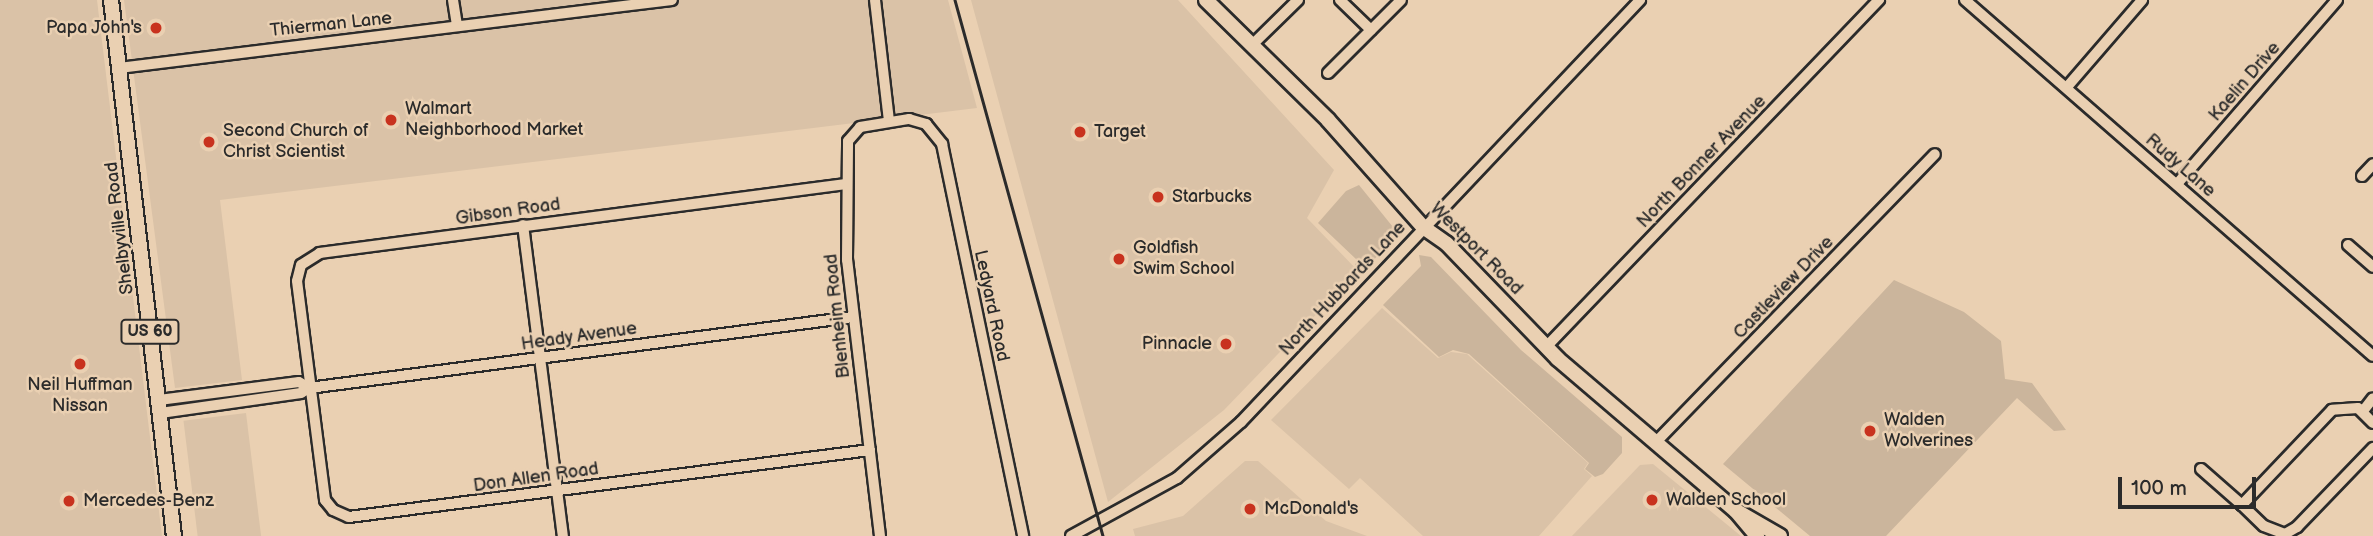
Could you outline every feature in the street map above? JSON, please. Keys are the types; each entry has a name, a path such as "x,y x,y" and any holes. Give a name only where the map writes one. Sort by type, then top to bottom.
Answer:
{"main road":[{"name":"Shelbyville Road","path":"111,0 174,536"},
{"name":"Westport Road","path":"1206,0 1253,44 1375,169 1423,227 1447,243 1547,346 1655,443 1735,510 1757,536"},
{"name":"Westport Road","path":"1735,510 1780,536"}],"street":[{"path":"453,0 457,26"},
{"name":"Thierman Lane","path":"119,68 672,0"},
{"path":"874,0 889,121"},
{"path":"1253,44 1298,0"},
{"path":"1340,0 1371,30"},
{"path":"1328,73 1401,0"},
{"name":"North Hubbards Lane","path":"1071,536 1167,484 1202,457 1640,0"},
{"name":"North Bonner Avenue","path":"1547,346 1879,0"},
{"name":"Rudy Lane","path":"1965,0 2373,356"},
{"path":"2067,87 2142,0"},
{"name":"Kaelin Drive","path":"2177,184 2337,0"},
{"name":"Ledyard Road","path":"889,121 909,119 926,124 942,144 1023,536"},
{"name":"Blenheim Road","path":"880,536 845,235 846,184 851,133 860,127 889,121"},
{"name":"Castleview Drive","path":"1655,443 1935,154"},
{"path":"2362,176 2373,164"},
{"name":"Gibson Road","path":"309,388 297,281 305,260 320,253 846,184"},
{"path":"523,226 563,536"},
{"path":"2348,245 2373,267"},
{"name":"Heady Avenue","path":"160,407 299,382 309,388 853,317"},
{"name":"Don Allen Road","path":"309,388 325,500 344,516 870,450"},
{"path":"2362,411 2373,398"},
{"path":"2242,505 2332,410 2343,406 2362,411 2373,424"},
{"path":"2202,469 2263,526 2285,534 2372,455"}],"shaded area":[{"path":"0,0 97,0 162,536 0,536"},
{"path":"124,0 948,0 977,108 220,200 242,380 175,388"},
{"path":"971,0 1178,0 1334,170 1307,218 1358,271 1224,410 1108,502"},
{"path":"1359,185 1397,232 1394,240 1362,271 1355,265 1357,260 1318,223 1346,191"},
{"path":"1419,255 1431,257 1521,350 1622,437 1622,453 1603,474 1595,477 1585,469 1589,463 1469,354 1453,350 1439,357 1383,305 1421,266"},
{"name":"Walden Wolverines","path":"1894,280 1964,312 2001,341 2005,379 2032,383 2066,430 2054,431 2017,398 1886,536 1810,536 1723,464"},
{"path":"1382,308 1438,358 1451,352 1467,354 1588,463 1584,469 1592,476 1539,536 1423,536 1360,478 1349,489 1271,420"},
{"path":"246,413 261,536 198,536 183,421"},
{"path":"1245,461 1258,461 1326,521 1367,536 1135,536 1133,529 1183,516"},
{"name":"Walden School","path":"1653,464 1741,536 1572,536 1640,465"}],"railway":[{"path":"955,0 1103,536"}],"place":[{"name":"Papa John's","path":"156,28"},
{"name":"Walmart Neighborhood Market","path":"391,120"},
{"name":"Target","path":"1080,132"},
{"name":"Second Church of Christ Scientist","path":"209,142"},
{"name":"Starbucks","path":"1158,197"},
{"name":"Goldfish Swim School","path":"1119,259"},
{"name":"Pinnacle","path":"1226,344"},
{"name":"Neil Huffman Nissan","path":"80,364"},
{"name":"Walden Wolverines","path":"1870,431"},
{"name":"Walden School","path":"1652,500"},
{"name":"Mercedes-Benz","path":"69,501"},
{"name":"McDonald's","path":"1250,509"}]}
